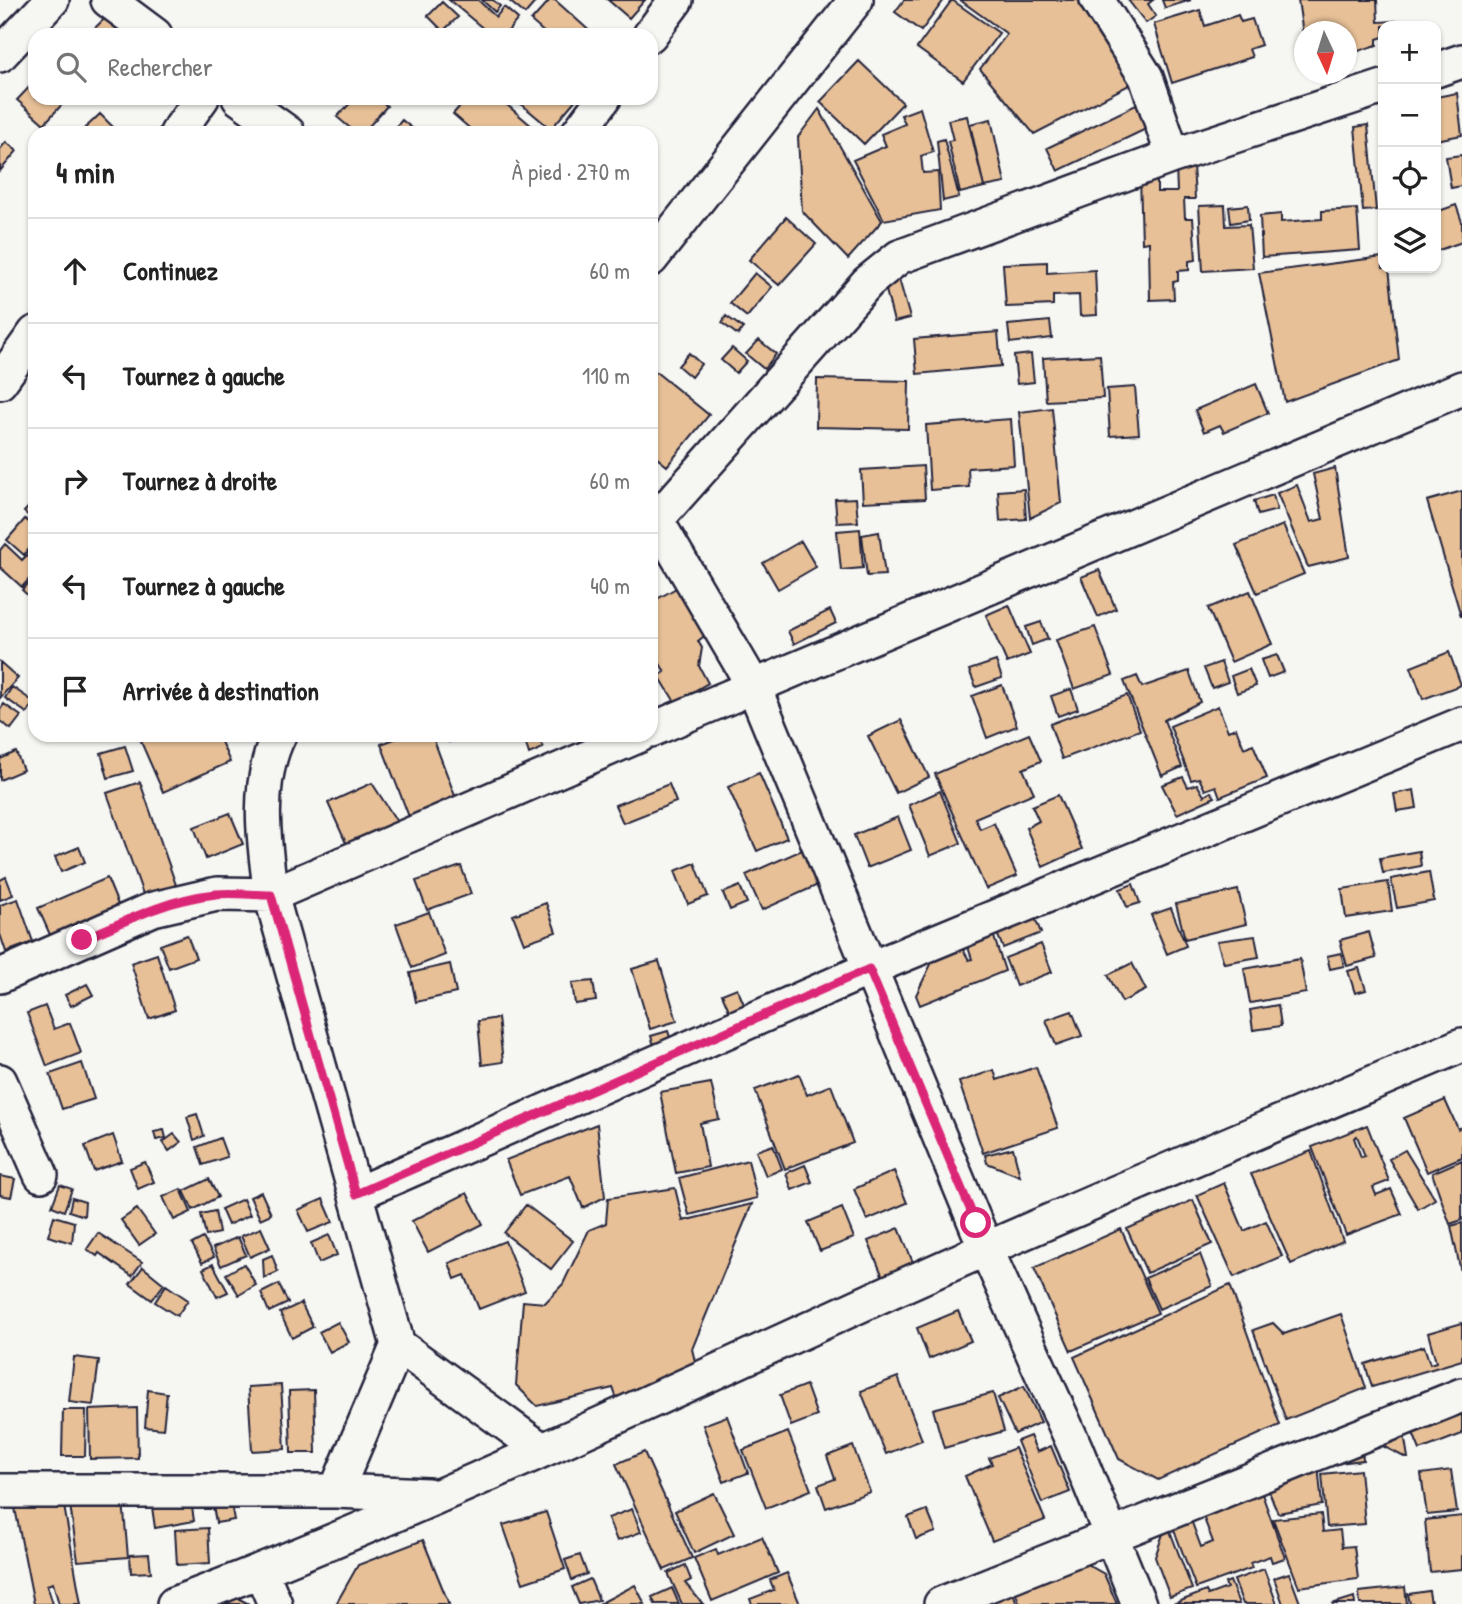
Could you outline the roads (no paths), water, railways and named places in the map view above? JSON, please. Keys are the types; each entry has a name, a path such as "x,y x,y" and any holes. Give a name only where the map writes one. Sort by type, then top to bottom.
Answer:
{"street":[{"path":"0,55 52,0"},
{"path":"108,0 146,28"},
{"path":"655,28 676,0"},
{"path":"658,250 856,0"},
{"path":"1097,0 1146,77 1173,156"},
{"path":"1441,68 1462,61"},
{"path":"658,511 883,268 916,249 1173,156 1378,89"},
{"path":"182,126 197,105"},
{"path":"249,105 278,126"},
{"path":"583,126 599,105"},
{"path":"0,382 28,343"},
{"path":"658,727 1462,388"},
{"path":"658,522 753,685 986,1249 1139,1604"},
{"path":"356,1194 869,969 1462,724"},
{"path":"277,742 265,787 263,836 271,895 398,1345 541,1450"},
{"path":"0,976 174,902 217,894 271,895 624,742"},
{"path":"174,1604 261,1571 438,1496 986,1249 1462,1045"},
{"path":"0,1081 41,1175"},
{"path":"336,1491 398,1345"},
{"path":"941,1604 1462,1395"},
{"path":"0,1491 336,1491 438,1496"},
{"path":"261,1571 275,1604"}]}
